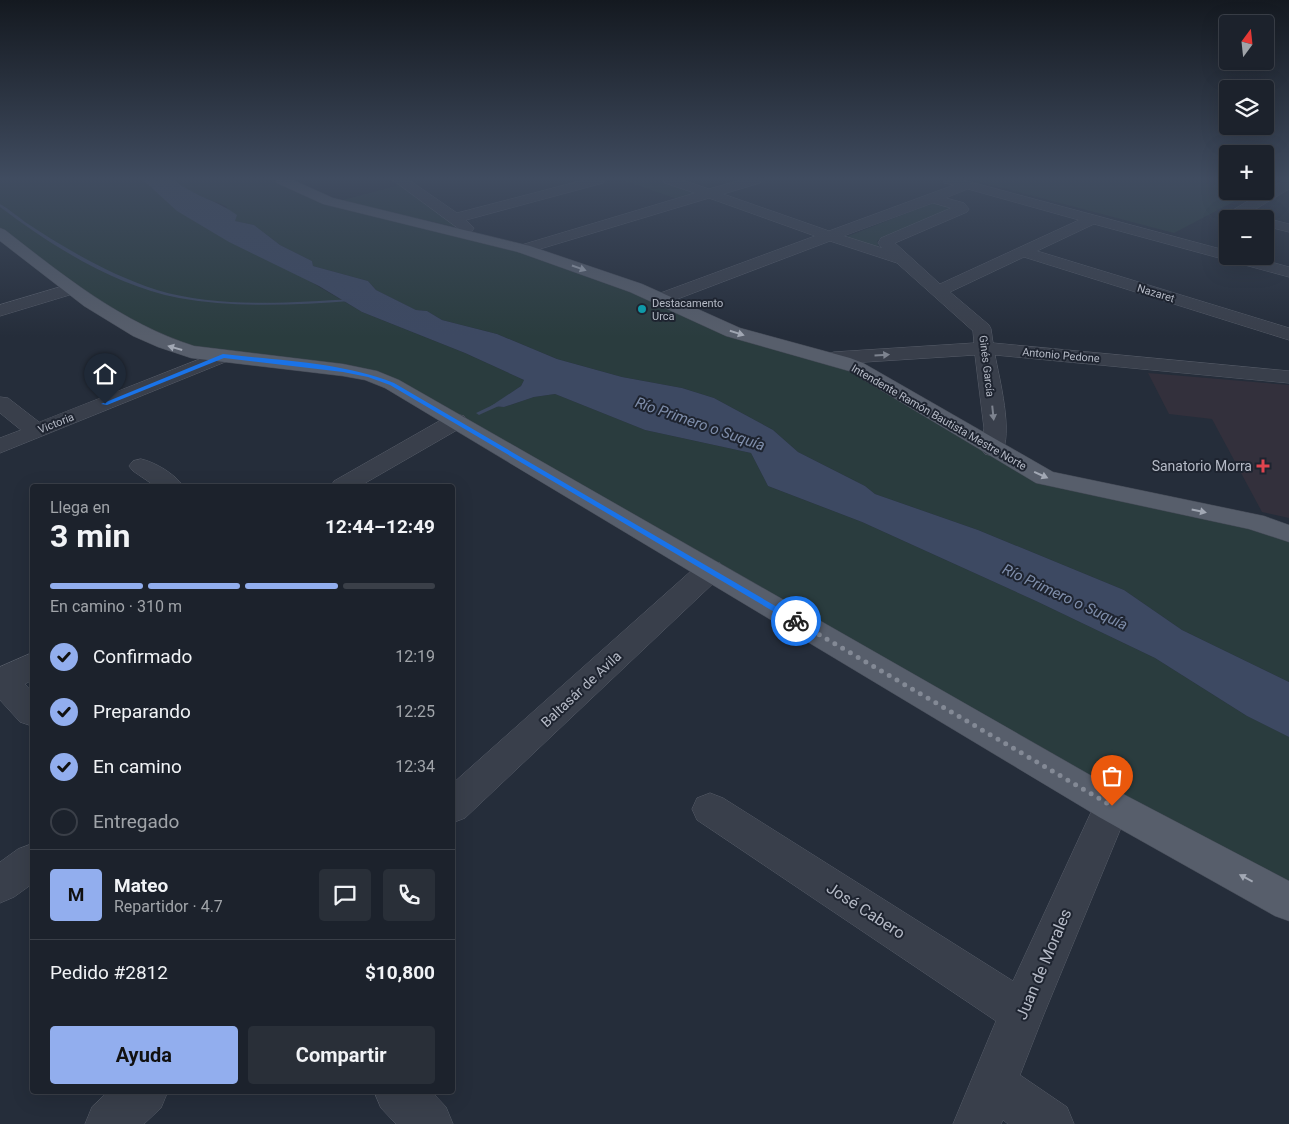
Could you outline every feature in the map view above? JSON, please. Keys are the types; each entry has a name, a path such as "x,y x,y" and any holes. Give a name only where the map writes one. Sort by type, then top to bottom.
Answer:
{"main road":[{"name":"Intendente Ramón Bautista Mestre Norte","path":"461,232 524,249 636,288 733,332 834,358 856,367 1045,478 1255,522 1289,534"},
{"path":"0,233 70,289 153,340 191,352 343,370 370,375 392,384 1112,806 1289,902"}],"street":[{"path":"472,232 477,236"},
{"path":"524,249 580,232"},
{"name":"Ginés García","path":"819,232 903,260"},
{"path":"661,299 839,232"},
{"name":"Ginés García","path":"906,232 886,241 886,243 982,329 986,348 994,428 994,449"},
{"path":"938,291 1064,232"},
{"path":"1141,232 1219,253"},
{"path":"1183,244 1198,235"},
{"name":"Nazaret","path":"1022,252 1289,334"},
{"path":"1263,265 1289,272"},
{"path":"0,311 70,289"},
{"name":"Antonio Pedone","path":"834,358 986,348 1289,376"},
{"name":"Victoria","path":"0,446 223,356"},
{"path":"0,403 37,431"},
{"path":"346,484 456,421"},
{"path":"141,466 168,484"},
{"name":"Baltasár de Avila","path":"455,804 710,570"},
{"path":"30,666 1,682 30,712"},
{"name":"Juan de Morales","path":"985,1105 1022,1012 1112,806"},
{"name":"José Cabero","path":"710,809 1022,1012"},
{"path":"0,884 30,863"},
{"path":"109,1124 141,1094"},
{"path":"401,1094 429,1124"},
{"path":"985,1105 1050,1124"}],"shaded area":[{"path":"227,232 362,312 465,353 524,380 521,386 492,406 504,407 534,397 555,394 645,430 751,453 768,486 862,522 1036,601 1155,658 1247,716 1289,737 1289,902 392,384 153,339 0,233"},
{"path":"264,232 458,232 524,249 724,329 834,358 1034,473 1289,534 1289,682 1182,630 1124,590 978,530 875,494 865,486 798,452 773,430 714,398 682,388 622,377 557,359 497,334 442,320 427,311 416,310 376,290 368,281 313,266 312,261 280,245"},
{"path":"858,232 895,232 877,241 879,248 846,237"},
{"name":"Sanatorio Morra","path":"1148,373 1289,385 1289,518 1262,512 1212,419 1169,414"}],"water":[{"name":"Río Primero o Suquía","path":"213,232 264,232 280,245 312,261 313,266 368,281 376,290 416,310 427,311 442,320 497,334 557,359 622,377 682,388 714,398 773,430 798,452 865,486 875,494 978,530 1124,590 1182,630 1289,682 1289,737 1247,716 1155,658 1036,601 862,522 768,486 751,453 645,430 555,394 534,397 504,407 491,406 521,386 524,380 465,353 362,312 319,286"}],"waterway":[{"path":"39,232 75,255 117,276 138,285 179,296 202,300 253,303 304,303 351,300"},
{"path":"479,413 499,404"}],"way so far":[{"path":"796,621 1112,806"}],"place":[{"name":"Destacamento Urca","path":"642,309"},
{"name":"Sanatorio Morra","path":"1263,466"}],"route":[{"path":"105,404 223,356 370,375 392,384 796,621"}]}
